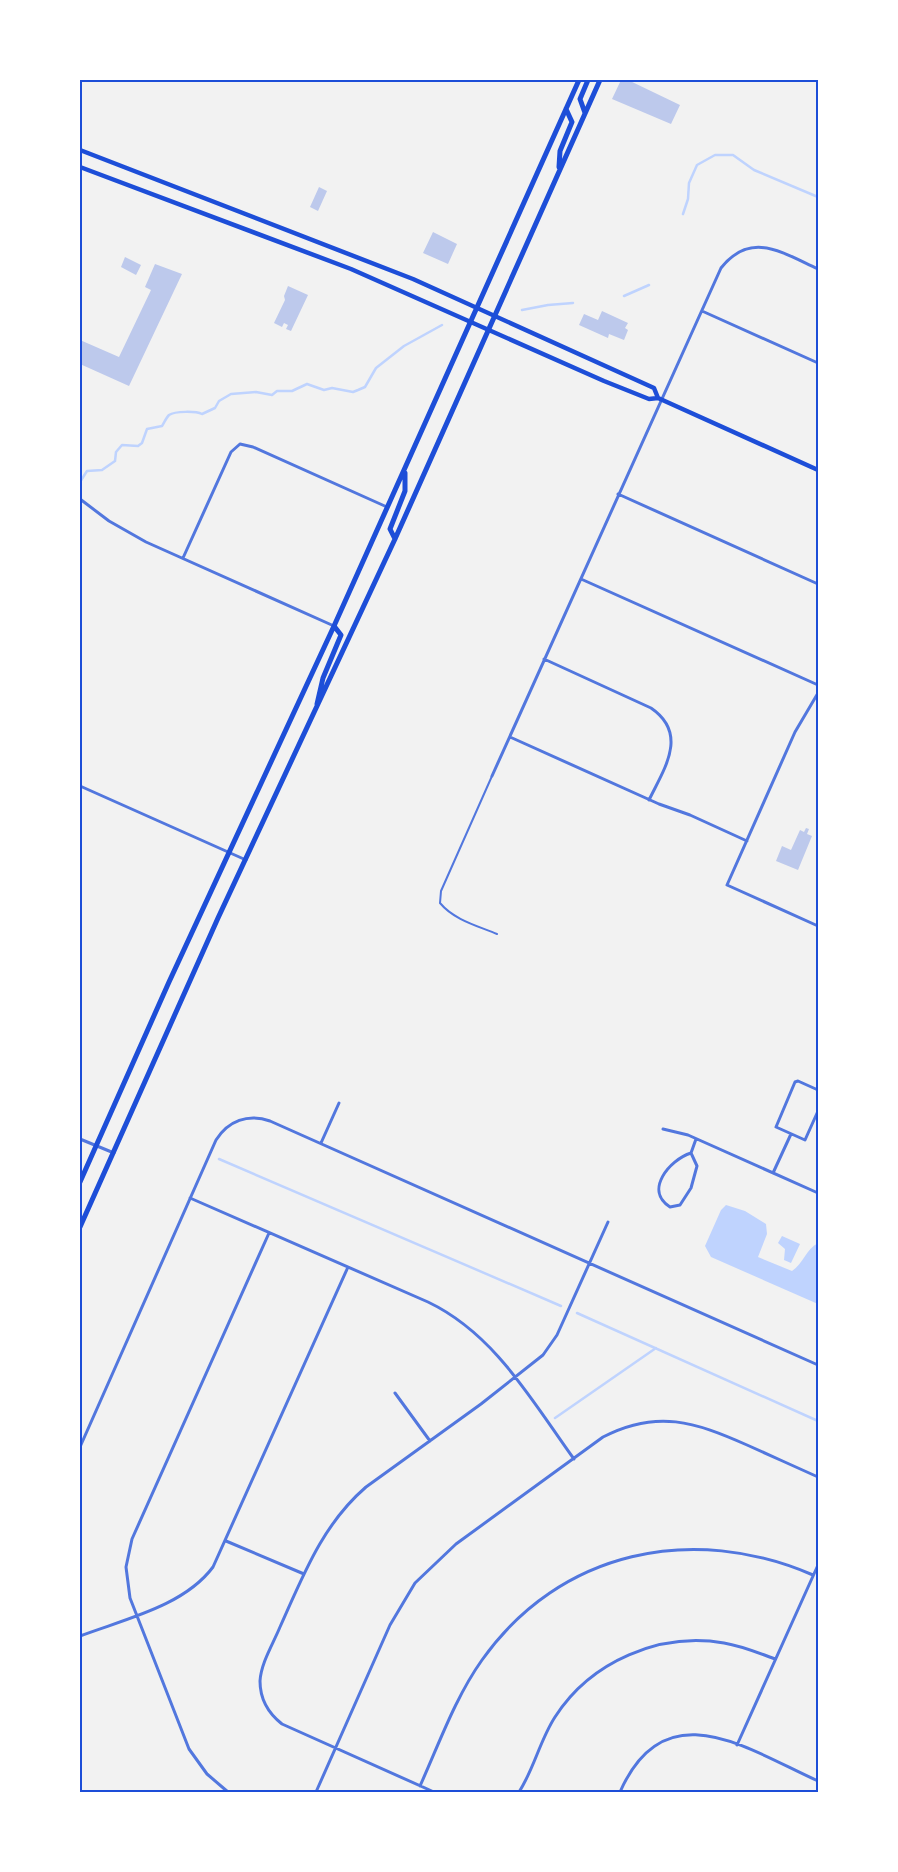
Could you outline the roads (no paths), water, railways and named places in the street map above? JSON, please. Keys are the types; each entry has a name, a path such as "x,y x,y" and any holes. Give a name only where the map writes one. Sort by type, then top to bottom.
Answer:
{"main road":[{"path":"80,1182 405,470 579,80"},
{"path":"585,113 580,99 588,80"},
{"path":"80,1227 246,860 314,716 600,80"},
{"path":"559,170 560,151 572,122 566,109"},
{"path":"80,150 413,279 654,388 660,399"},
{"path":"80,167 351,269 649,399 660,399 818,470"},
{"path":"394,539 390,529 405,491 405,470"},
{"path":"314,716 323,678 341,635 334,626"}],"street":[{"path":"492,776 660,399 725,262 734,254 748,248 771,248 818,269"},
{"path":"702,311 818,363"},
{"path":"183,558 231,452 240,444 253,447 388,507"},
{"path":"618,494 818,584"},
{"path":"80,500 127,532 334,626"},
{"path":"581,579 818,685"},
{"path":"544,659 651,708 664,720 671,739 671,753 649,800"},
{"path":"818,692 803,716 727,885 818,926"},
{"path":"510,737 649,800 690,815 747,841"},
{"path":"80,786 246,860"},
{"path":"818,1090 798,1081 795,1082 776,1127 805,1140 818,1111"},
{"path":"321,1144 339,1103"},
{"path":"80,1447 215,1142 229,1125 246,1118 263,1119 321,1144 818,1365"},
{"path":"663,1129 696,1139 818,1193"},
{"path":"773,1173 791,1134"},
{"path":"80,1139 114,1153"},
{"path":"691,1154 697,1166 691,1188 680,1205 670,1207 661,1202 659,1196 661,1182 671,1164 691,1154 696,1139"},
{"path":"190,1198 428,1302 456,1317 490,1346 574,1459"},
{"path":"434,1792 287,1727 277,1720 262,1698 260,1680 263,1666 304,1574 328,1528 350,1501 376,1479 536,1363 553,1343 608,1222"},
{"path":"228,1792 207,1774 186,1744 129,1595 126,1574 127,1556 132,1539 269,1233"},
{"path":"80,1636 169,1602 193,1588 214,1567 348,1267"},
{"path":"394,1393 430,1441"},
{"path":"316,1792 390,1625 415,1583 456,1544 603,1437 623,1428 652,1421 676,1421 710,1429 818,1477"},
{"path":"226,1541 304,1574"},
{"path":"420,1786 459,1698 479,1664 512,1623 561,1585 595,1568 621,1559 654,1551 687,1548 721,1549 754,1554 814,1575"},
{"path":"737,1745 818,1565"},
{"path":"519,1792 546,1733 565,1704 589,1679 621,1658 670,1643 704,1641 734,1645 775,1660"},
{"path":"620,1792 638,1760 650,1749 672,1738 689,1734 707,1735 737,1745 818,1781"}],"lane":[{"path":"492,776 441,891 440,903 447,911 497,934"}],"water":[{"path":"726,1205 745,1211 766,1224 767,1234 758,1257 792,1271 799,1265 810,1249 818,1243 818,1304 711,1257 705,1246 721,1210"},
{"path":"782,1236 800,1244 791,1263 784,1260 785,1249 778,1243"}],"waterway":[{"path":"683,214 688,199 689,183 697,165 715,155 733,155 754,170 818,197"},
{"path":"624,296 649,285"},
{"path":"522,310 573,303"},
{"path":"80,482 87,471 102,470 115,461 116,452 122,445 138,446 142,443 147,429 162,426 169,415 186,412 202,414 215,408 219,401 231,394 256,392 272,395 277,391 292,391 307,384 324,390 332,388 353,392 365,387 376,368 404,346 442,325"},
{"path":"219,1159 561,1306"},
{"path":"577,1313 818,1421"},
{"path":"555,1418 656,1348"}]}
